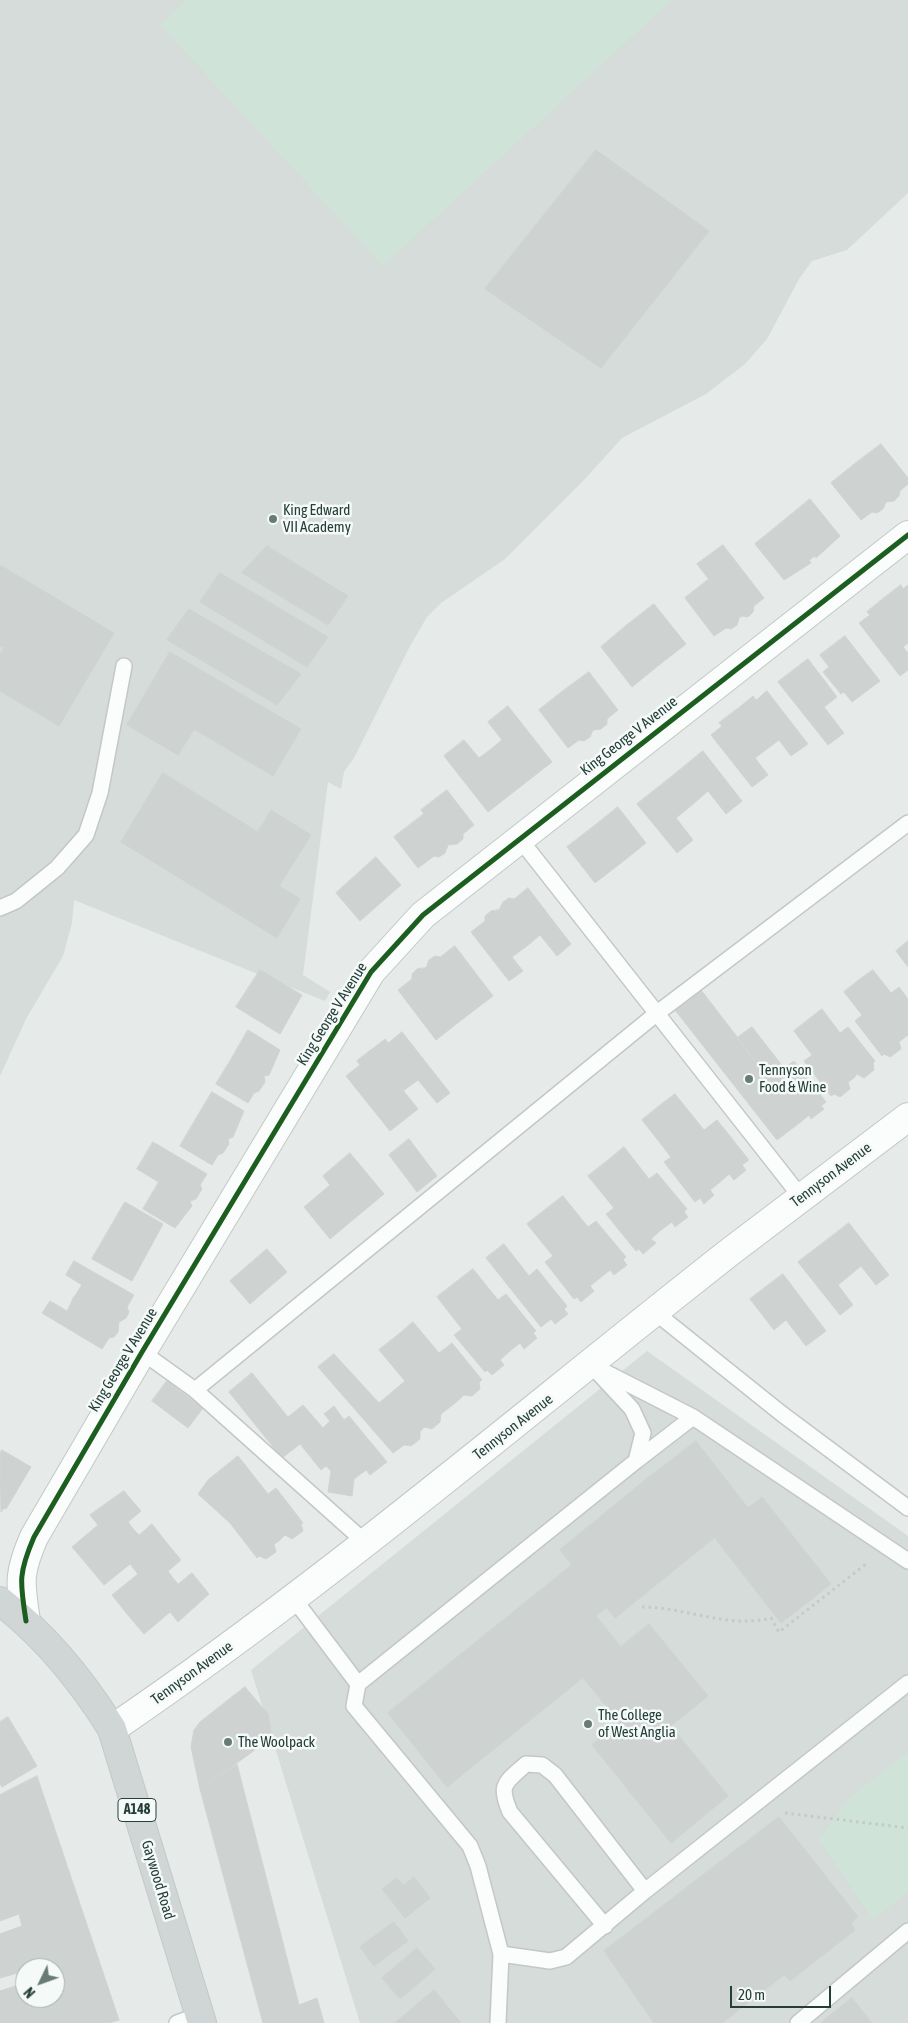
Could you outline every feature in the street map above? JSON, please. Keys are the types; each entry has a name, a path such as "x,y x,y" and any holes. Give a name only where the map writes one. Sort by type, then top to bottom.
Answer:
{"main road":[{"name":"Gaywood Road","path":"0,1601 26,1621 86,1688 112,1729 193,2020"}],"street":[{"name":"King George V Avenue","path":"26,1621 20,1581 23,1564 34,1537 142,1352 371,972 423,915 908,535"},
{"name":"Tennyson Avenue","path":"112,1729 184,1680 294,1599 801,1197 908,1117"}],"lane":[{"path":"0,908 16,901 57,868 86,835 100,793 124,666"},
{"path":"195,1390 656,1014 908,823"},
{"path":"519,838 801,1197"},
{"path":"656,1313 782,1414 908,1508"},
{"path":"142,1352 195,1390 366,1543"},
{"path":"591,1365 693,1417 908,1561"},
{"path":"591,1365 632,1409 643,1433 636,1460"},
{"path":"498,2023 501,1954 478,1866 470,1846 354,1706 358,1684 636,1460 693,1417"},
{"path":"294,1599 358,1684"},
{"path":"501,1954 540,1960 566,1958 645,1891 908,1683"},
{"path":"604,1926 510,1812 503,1794 505,1783 526,1764 542,1766 555,1775 645,1891"},
{"path":"798,2023 908,1931"}],"path":[{"path":"642,1607 664,1607 734,1622 754,1623 771,1618 779,1632 888,1547"},
{"path":"749,1809 908,1828"}],"shaded area":[{"name":"King Edward VII Academy","path":"0,0 908,0 908,193 847,250 812,261 799,279 767,339 745,364 706,394 622,438 585,479 505,559 441,603 427,617 409,648 354,758 344,772 341,789 328,782 303,975 330,992 325,1001 74,900 72,923 63,956 26,1019 0,1076"},
{"name":"The College of West Anglia","path":"647,1351 908,1536 908,2023 360,2023 251,1670"}],"green space":[{"path":"187,0 672,0 383,266 160,25"},
{"path":"908,1752 908,1892 873,1920 819,1840 849,1798"}],"building":[{"path":"596,150 709,231 601,368 485,289"},
{"path":"881,444 908,478 908,484 900,491 899,496 894,501 886,502 856,463"},
{"path":"856,463 886,502 883,509 877,513 872,512 861,520 831,483"},
{"path":"810,499 840,536 816,558 815,556 812,558 782,522"},
{"path":"782,522 812,558 809,560 811,563 784,580 755,544"},
{"path":"723,545 764,598 754,606 753,612 748,617 742,616 739,618 697,564"},
{"path":"267,546 348,596 328,625 242,573"},
{"path":"0,565 114,633 59,726 0,691 0,654 4,648 0,646"},
{"path":"220,573 328,637 307,667 200,602"},
{"path":"709,579 739,618 737,625 731,629 726,628 714,636 685,598"},
{"path":"901,585 903,589 908,585 908,629 884,598"},
{"path":"884,598 908,629 908,643 903,647 908,653 908,670 900,676 859,623 870,615 867,612"},
{"path":"654,604 686,644 659,665 627,625"},
{"path":"189,609 301,674 277,705 167,640"},
{"path":"627,625 659,665 632,687 601,647"},
{"path":"845,636 880,681 852,702 844,692 841,694 823,672 829,667 820,655"},
{"path":"170,652 301,729 273,776 194,729 178,755 127,725"},
{"path":"808,659 837,697 824,707 844,733 828,745 778,682"},
{"path":"589,672 618,710 607,719 607,724 601,729 593,730 563,691"},
{"path":"563,691 593,730 590,737 584,741 579,740 568,748 539,710"},
{"path":"767,691 808,744 791,756 779,740 767,749 736,710 753,696 756,700"},
{"path":"508,706 552,762 520,787 491,749 502,740 488,722"},
{"path":"736,710 767,749 755,758 768,775 752,787 711,735 722,726 719,723"},
{"path":"464,740 479,758 491,749 520,787 488,812 444,756"},
{"path":"703,751 742,801 726,814 708,791 692,805 670,778"},
{"path":"163,773 258,832 271,810 311,835 279,886 300,899 277,938 121,842"},
{"path":"670,778 692,805 676,818 693,840 677,853 637,804"},
{"path":"447,790 474,825 463,834 463,839 457,844 448,845 421,810"},
{"path":"618,807 646,843 621,863 593,827"},
{"path":"424,814 448,845 445,853 439,857 434,856 418,868 394,837"},
{"path":"593,827 621,863 595,883 567,847"},
{"path":"376,857 401,885 360,921 336,893"},
{"path":"528,888 571,944 557,956 540,935 527,946 499,910 503,902 509,898 514,899"},
{"path":"499,910 527,946 512,957 523,971 509,981 471,932 485,921 485,916 491,911"},
{"path":"908,941 908,967 896,951"},
{"path":"455,946 493,996 464,1018 426,968 429,960 435,956 440,957"},
{"path":"426,968 464,1018 436,1040 398,990 412,979 412,974 417,969"},
{"path":"260,970 302,995 280,1034 236,1007"},
{"path":"873,970 891,993 899,987 908,999 908,1035 904,1038 859,980"},
{"path":"859,980 904,1038 899,1042 901,1049 890,1057 884,1054 882,1056 855,1021 862,1015 844,992"},
{"name":"Tennyson Food & Wine","path":"701,990 802,1121 777,1140 675,1010"},
{"path":"822,1009 840,1033 848,1027 875,1061 873,1063 874,1070 864,1078 857,1074 854,1078 808,1020"},
{"path":"808,1020 854,1078 848,1082 850,1089 840,1097 834,1094 831,1096 804,1061 812,1055 794,1031"},
{"path":"752,1027 784,1068 794,1061 826,1102 821,1106 824,1109 811,1119 809,1115 802,1121 737,1038"},
{"path":"248,1030 280,1050 269,1075 264,1076 232,1058"},
{"path":"402,1032 450,1093 437,1103 418,1080 403,1091 371,1050 385,1039 388,1043"},
{"path":"371,1050 418,1109 390,1131 346,1076 360,1065 357,1061"},
{"path":"232,1058 264,1076 265,1082 259,1091 254,1093 248,1103 216,1084"},
{"path":"212,1092 244,1111 233,1137 228,1139 196,1119"},
{"path":"675,1094 704,1130 717,1120 749,1160 742,1165 746,1170 734,1180 729,1174 719,1183 658,1107"},
{"path":"658,1107 719,1183 710,1190 714,1195 704,1204 700,1198 695,1202 664,1162 671,1157 642,1120"},
{"path":"196,1119 228,1139 229,1144 223,1153 218,1155 212,1165 180,1146"},
{"path":"409,1139 437,1176 417,1192 389,1155"},
{"path":"153,1142 207,1174 200,1185 202,1189 196,1199 190,1201 137,1169"},
{"path":"624,1147 649,1179 657,1173 687,1209 684,1212 688,1217 675,1227 672,1222 661,1230 606,1162"},
{"path":"350,1153 384,1194 330,1239 304,1207 330,1185 323,1176"},
{"path":"606,1162 661,1230 651,1239 656,1243 643,1254 639,1249 636,1251 606,1214 614,1208 588,1176"},
{"path":"159,1182 190,1201 192,1206 175,1228 143,1209"},
{"path":"563,1196 588,1227 596,1221 626,1257 623,1260 627,1265 614,1275 610,1270 600,1278 545,1210"},
{"path":"125,1202 163,1224 132,1281 92,1259"},
{"path":"545,1210 600,1278 590,1286 594,1291 581,1302 577,1297 574,1299 545,1262 553,1256 527,1224"},
{"path":"849,1223 889,1275 876,1285 861,1266 849,1276 823,1243"},
{"path":"823,1243 849,1276 838,1285 853,1305 840,1315 798,1262"},
{"path":"504,1244 529,1276 537,1269 567,1306 564,1309 568,1314 555,1324 551,1319 541,1327 486,1258"},
{"path":"267,1249 287,1272 250,1304 230,1281"},
{"path":"74,1261 134,1295 127,1307 129,1312 126,1318 119,1322 74,1297 82,1285 66,1275"},
{"path":"473,1269 498,1300 506,1294 536,1331 533,1333 537,1338 524,1349 520,1343 510,1351 455,1283"},
{"path":"783,1274 826,1331 806,1346 786,1320 774,1330 750,1299"},
{"path":"455,1283 510,1351 500,1360 504,1365 492,1375 487,1370 485,1372 454,1335 462,1329 437,1297"},
{"path":"74,1297 119,1322 118,1332 114,1337 109,1338 102,1349 42,1313 50,1301 67,1311"},
{"path":"413,1322 439,1353 452,1343 482,1380 479,1382 480,1389 472,1396 464,1395 454,1404 398,1335"},
{"path":"398,1335 454,1404 441,1414 440,1422 432,1429 425,1427 422,1429 392,1392 405,1381 379,1350"},
{"path":"334,1354 379,1403 392,1392 422,1429 420,1439 411,1446 404,1445 393,1453 318,1367"},
{"path":"252,1373 288,1417 303,1405 323,1428 330,1421 324,1414 334,1406 344,1420 349,1416 387,1462 370,1475 366,1470 354,1479 352,1496 328,1492 331,1471 326,1466 321,1470 300,1444 282,1458 229,1392"},
{"path":"167,1381 203,1408 188,1428 152,1401"},
{"path":"696,1441 748,1508 762,1497 831,1584 781,1623 714,1537 727,1527 673,1459"},
{"path":"2,1450 31,1467 6,1509 4,1508 1,1512 0,1453"},
{"path":"238,1456 268,1494 276,1488 303,1523 301,1524 303,1531 292,1539 285,1535 279,1541 222,1469"},
{"path":"673,1459 727,1527 703,1547 648,1478"},
{"path":"222,1469 279,1541 274,1544 276,1552 266,1559 259,1556 257,1558 230,1523 198,1494 208,1480"},
{"path":"648,1478 703,1547 615,1618 560,1550"},
{"path":"124,1491 141,1511 128,1522 134,1530 89,1567 72,1547 98,1525 90,1515"},
{"path":"152,1524 166,1542 134,1569 130,1564 104,1585 89,1567 134,1530 139,1535"},
{"path":"166,1542 181,1560 168,1571 172,1577 127,1614 112,1595 138,1574 134,1569"},
{"path":"572,1565 606,1608 596,1616 621,1647 447,1787 388,1713"},
{"path":"192,1573 209,1594 178,1622 170,1612 144,1634 127,1614 172,1577 178,1584"},
{"path":"649,1624 708,1696 642,1749 583,1678"},
{"name":"The Woolpack","path":"245,1687 268,1714 272,1738 200,1789 191,1747 194,1730 200,1722"},
{"path":"8,1717 23,1742 0,1755 0,1722"},
{"path":"620,1722 642,1749 671,1726 728,1796 671,1843 592,1745"},
{"path":"23,1742 37,1766 2,1787 0,1784 0,1755"},
{"path":"237,1764 299,2005 317,1998 324,2023 263,2023 200,1789"},
{"path":"37,1776 119,2020 109,2023 0,2023 0,1991 15,1986 15,2008 65,2008 65,1958 15,1958 15,1974 0,1978 0,1934 22,1926 19,1914 0,1921 0,1795"},
{"path":"779,1817 858,1917 851,1923 855,1930 790,1981 784,1975 722,2023 654,2023 604,1951"},
{"path":"414,1877 430,1898 405,1918 382,1889 396,1878 404,1885"},
{"path":"394,1922 408,1941 374,1966 360,1947"},
{"path":"417,1948 435,1969 400,1999 382,1978"},
{"path":"434,1990 461,2023 395,2023"},
{"path":"852,1998 872,2023 822,2023 822,2022"}],"cycle path":[{"path":"26,1621 22,1597 22,1578 25,1560 34,1537 142,1352 371,972 423,915 908,535"}],"place":[{"name":"King Edward VII Academy","path":"273,519"},
{"name":"Tennyson Food & Wine","path":"749,1079"},
{"name":"The College of West Anglia","path":"588,1724"},
{"name":"The Woolpack","path":"228,1742"}]}
